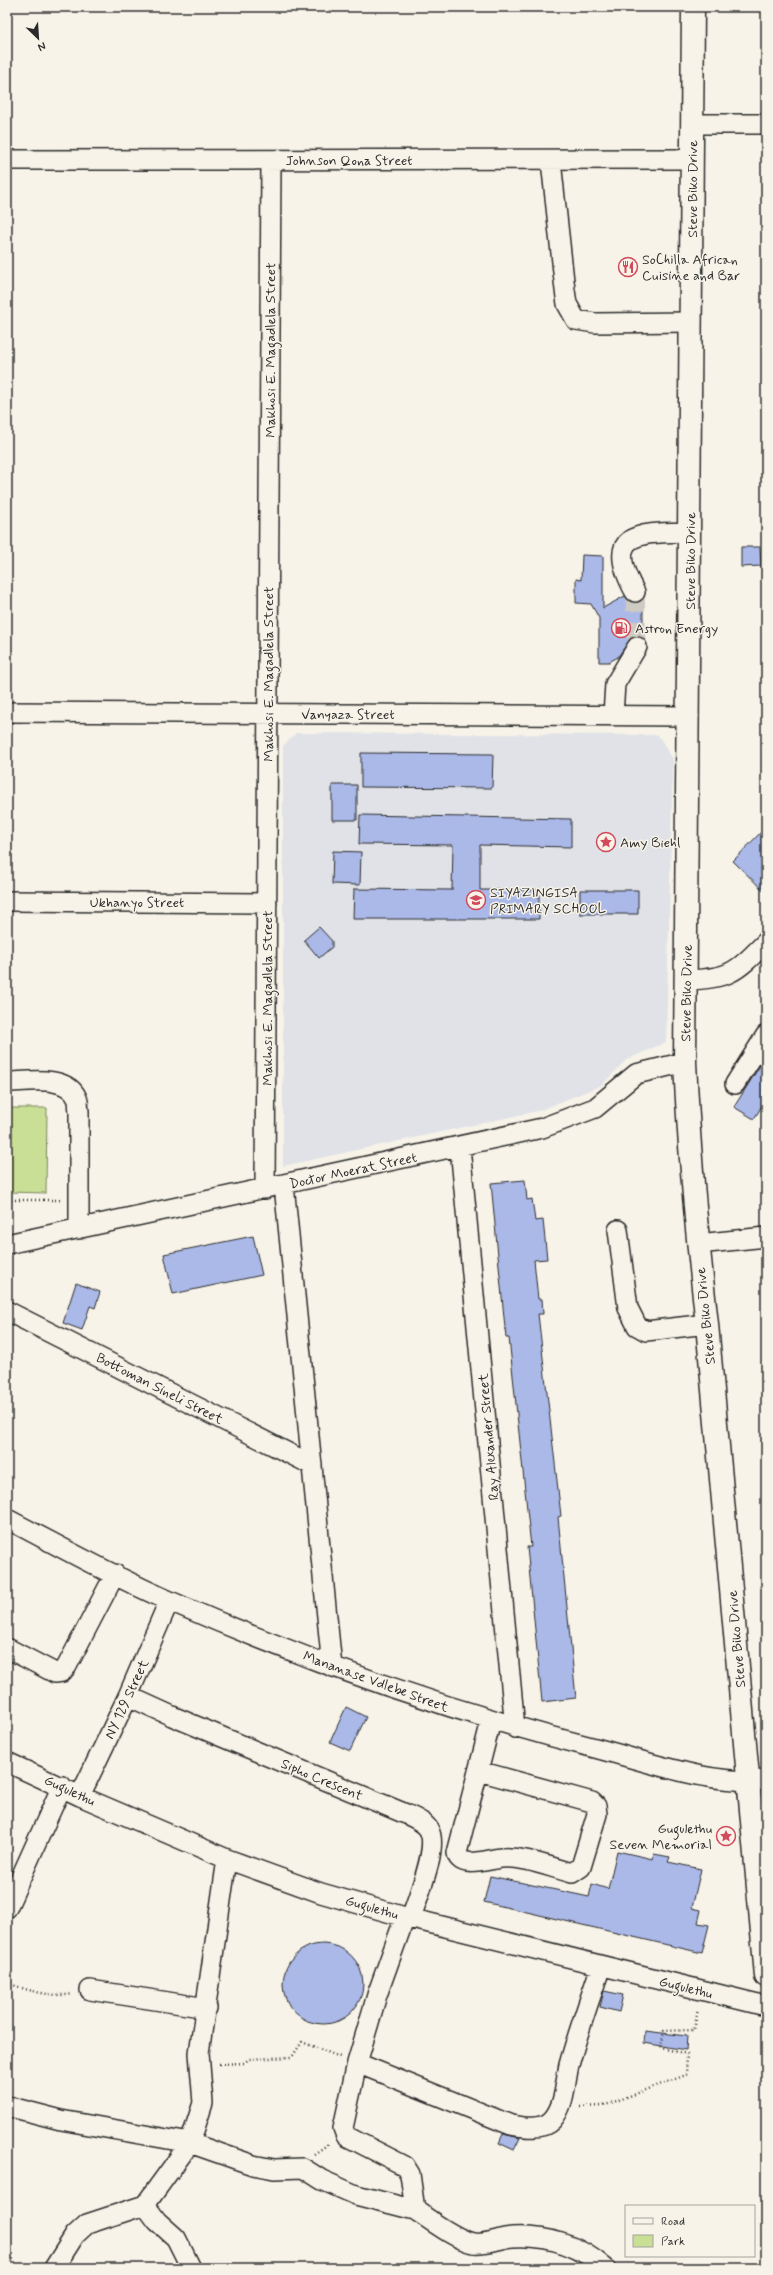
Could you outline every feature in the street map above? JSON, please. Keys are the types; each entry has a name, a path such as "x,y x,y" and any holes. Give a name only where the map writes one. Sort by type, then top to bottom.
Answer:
{"main road":[{"name":"Steve Biko Drive","path":"693,7 702,124 692,159 689,716 685,1062 688,1128 698,1244 758,1781 766,1976"}],"street":[{"path":"702,124 766,124"},
{"name":"Johnson Qona Street","path":"7,160 551,161 692,159"},
{"name":"Makhosi E. Magadlela Street","path":"266,1189 271,160"},
{"path":"551,161 565,290 568,304 576,320 595,322 691,322"},
{"path":"635,592 623,564 624,546 630,539 637,535 652,533 690,532"},
{"path":"613,715 616,684 637,647"},
{"name":"Vanyaza Street","path":"7,712 689,716"},
{"name":"Ukhanyo Street","path":"7,901 267,903"},
{"path":"686,980 718,978 730,974 740,968 766,942"},
{"path":"735,1084 766,1034"},
{"name":"Doctor Moerat Street","path":"7,1244 542,1128 595,1108 636,1074 685,1062"},
{"path":"7,1082 47,1082 63,1084 71,1090 77,1098 79,1229"},
{"name":"Ray Alexander Street","path":"460,1146 515,1728"},
{"path":"284,1185 332,1667"},
{"path":"618,1230 628,1308 637,1326 646,1331 707,1324"},
{"path":"698,1244 766,1237"},
{"name":"Bottoman Sineli Street","path":"7,1311 312,1465"},
{"name":"Mananase Vdlebe Street","path":"7,1519 169,1601 332,1667 515,1728 697,1774 758,1781"},
{"path":"7,1648 55,1673 62,1672 67,1666 115,1574"},
{"name":"NY 129 Street","path":"80,1796 128,1696 169,1601"},
{"name":"Sipho Crescent","path":"128,1696 172,1716 406,1814 424,1824 431,1835 431,1852 408,1917 377,1996 357,2063 343,2128"},
{"path":"479,1771 592,1802 596,1806 597,1814 581,1868 572,1873 515,1857 478,1863 460,1860 456,1853 479,1771 491,1721"},
{"name":"Gugulethu","path":"7,1762 62,1786 80,1796 227,1859 321,1893 408,1917 760,2005"},
{"path":"7,1908 62,1786"},
{"path":"54,2268 74,2235 87,2224 145,2205 190,2143 203,2103 199,2053 207,2008 227,1859"},
{"path":"357,2063 511,2125 525,2128 541,2126 552,2120 560,2108 569,2064 601,1966"},
{"path":"90,1990 207,2008"},
{"path":"7,2106 61,2120 190,2143 253,2165 274,2169 303,2168 322,2180 356,2195 415,2210 439,2226 470,2242 480,2243 512,2237 567,2243 592,2257 604,2268"},
{"path":"343,2128 347,2138 405,2166 410,2174 415,2210"},
{"path":"145,2205 156,2221 176,2238 191,2268"}],"path":[{"path":"7,1200 79,1200"},
{"path":"7,1983 30,1991 66,1995 90,1990"},
{"path":"560,2108 603,2106 686,2076 687,2054 661,2048 664,2031 694,2030 702,1991"},
{"path":"200,2064 244,2063 249,2059 292,2057 302,2042 357,2063"},
{"path":"303,2168 308,2157 327,2145 331,2133 343,2128"}],"shaded area":[{"name":"SIYAZINGISA PRIMARY SCHOOL","path":"296,733 658,735 673,759 666,1042 626,1060 602,1085 538,1111 283,1166 283,746"}],"green space":[{"path":"7,1108 47,1108 46,1193 7,1192"}],"building":[{"path":"741,547 760,547 761,566 741,567"},
{"path":"582,555 603,556 603,608 625,596 634,603 643,599 643,638 638,636 631,638 618,657 609,662 599,662 599,618 591,604 576,603 576,579 581,580"},
{"path":"361,753 493,754 492,788 361,787"},
{"path":"332,785 357,785 357,820 332,820"},
{"path":"360,815 571,819 571,847 480,845 480,890 539,890 539,919 353,919 354,889 452,890 453,845 359,844"},
{"path":"766,827 766,893 733,861"},
{"path":"333,851 361,852 360,885 332,884"},
{"path":"580,890 638,890 638,914 580,914"},
{"path":"319,927 332,941 332,947 319,958 304,940"},
{"path":"766,1056 766,1099 754,1119 734,1107"},
{"path":"525,1180 527,1200 532,1199 535,1221 543,1220 547,1259 534,1260 538,1299 542,1299 543,1314 538,1314 561,1516 558,1517 576,1698 542,1702 527,1547 531,1547 509,1338 506,1338 491,1183"},
{"path":"253,1236 262,1275 173,1294 164,1254"},
{"path":"76,1283 100,1292 95,1308 90,1306 82,1330 63,1323"},
{"path":"346,1707 366,1717 350,1751 330,1742"},
{"path":"617,1851 653,1859 654,1854 670,1857 668,1862 701,1869 692,1908 701,1910 698,1923 709,1925 702,1953 484,1902 490,1876 589,1897 592,1884 608,1889"},
{"path":"323,1944 338,1947 351,1956 360,1969 363,1984 360,1999 351,2012 338,2021 323,2024 308,2021 295,2012 286,1999 283,1984 286,1969 295,1956 308,1947"},
{"path":"604,1991 623,1995 619,2012 600,2007"},
{"path":"645,2031 687,2036 686,2050 644,2043"},
{"path":"503,2134 520,2138 514,2150 499,2143"}],"tunnel":[{"path":"635,592 637,647"}],"place":[{"name":"SoChilla African Cuisine and Bar","path":"628,267"},
{"name":"Astron Energy","path":"621,628"},
{"name":"Amy Biehl","path":"606,842"},
{"name":"SIYAZINGISA PRIMARY SCHOOL","path":"476,900"},
{"name":"Gugulethu Seven Memorial","path":"726,1836"}]}
